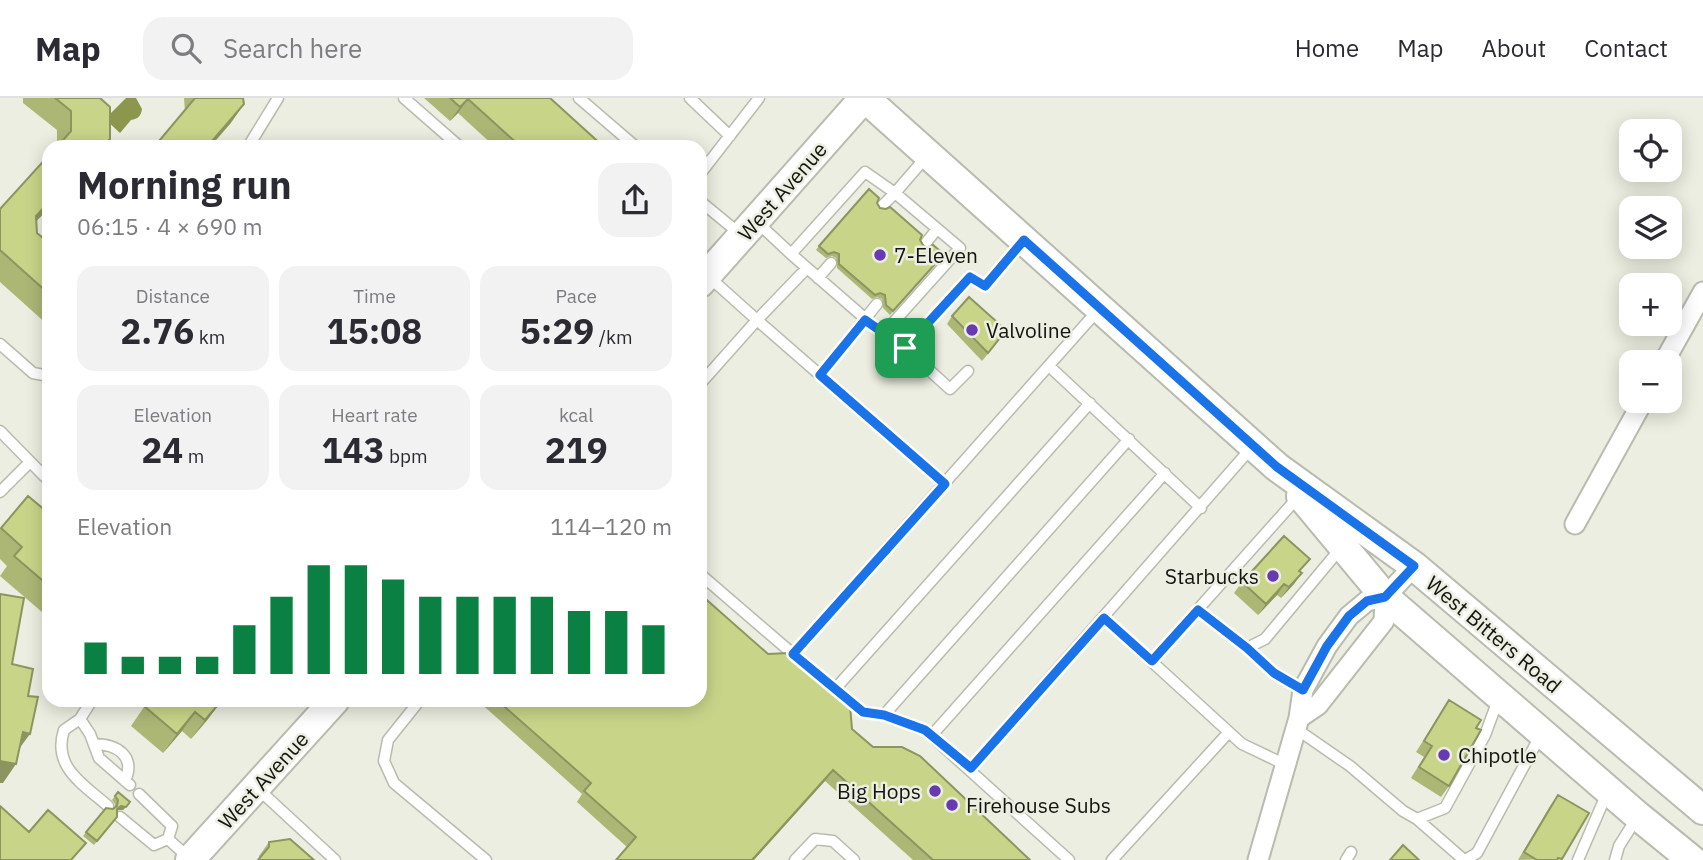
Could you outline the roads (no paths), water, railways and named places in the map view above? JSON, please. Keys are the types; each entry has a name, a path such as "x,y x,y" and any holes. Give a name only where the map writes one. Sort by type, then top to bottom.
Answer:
{"main road":[{"name":"West Bitters Road","path":"864,98 1303,492 1414,566 1700,803"},
{"name":"West Avenue","path":"707,275 864,98"},
{"name":"West Bitters Road","path":"1303,492 1342,547 1385,597 1692,860"},
{"name":"West Avenue","path":"190,860 329,707"}],"street":[{"path":"1671,350 1703,292"},
{"path":"1575,524 1636,413"},
{"path":"1258,860 1286,765 1303,690 1327,646 1349,616 1367,601 1385,597 1414,566"},
{"path":"1297,723 1318,705 1384,621 1385,597"}],"lane":[{"path":"252,140 278,98"},
{"path":"404,98 452,140"},
{"path":"579,98 628,140"},
{"path":"690,98 730,136"},
{"path":"707,165 760,98"},
{"path":"882,206 929,154"},
{"path":"791,254 866,172 960,248 883,334"},
{"path":"707,205 791,254 865,320 905,348 950,389 968,371"},
{"path":"925,244 937,229"},
{"path":"905,348 970,277 985,286 1024,240"},
{"path":"818,278 831,263"},
{"path":"707,376 807,268"},
{"path":"707,283 757,320 945,484"},
{"path":"820,375 877,304"},
{"path":"793,654 1100,308"},
{"path":"0,344 33,373 42,375"},
{"path":"1049,366 1201,508"},
{"path":"836,688 1090,403"},
{"path":"0,431 42,475"},
{"path":"884,715 1129,439"},
{"path":"971,768 1254,446"},
{"path":"0,492 29,463"},
{"path":"932,735 1165,473"},
{"path":"1152,661 1303,492"},
{"path":"1247,648 1265,639 1342,547"},
{"path":"707,580 863,712 884,715 932,735 1069,860"},
{"path":"1198,610 1274,673 1303,690"},
{"path":"1104,618 1242,744 1286,765"},
{"path":"1416,819 1445,808 1485,735 1500,697"},
{"path":"88,707 80,719 64,730 59,748 68,769 108,806"},
{"path":"414,707 388,740 384,761 394,783 486,860"},
{"path":"80,719 90,734 99,758 127,783 130,765 126,757 113,748 94,744"},
{"path":"1297,723 1465,860 1478,856 1542,733"},
{"path":"1112,860 1229,732"},
{"path":"257,788 335,860"},
{"path":"1578,860 1608,790"},
{"path":"139,794 172,825 168,839"},
{"path":"1615,860 1619,846 1638,816"},
{"path":"120,817 154,845 168,839"},
{"path":"168,839 190,860"},
{"path":"795,860 815,839 833,841 854,860"},
{"path":"1569,860 1584,845"}],"place":[{"name":"7-Eleven","path":"880,255"},
{"name":"Valvoline","path":"972,330"},
{"name":"Starbucks","path":"1273,576"},
{"name":"Chipotle","path":"1444,755"},
{"name":"Big Hops","path":"935,791"},
{"name":"Firehouse Subs","path":"952,805"}]}
